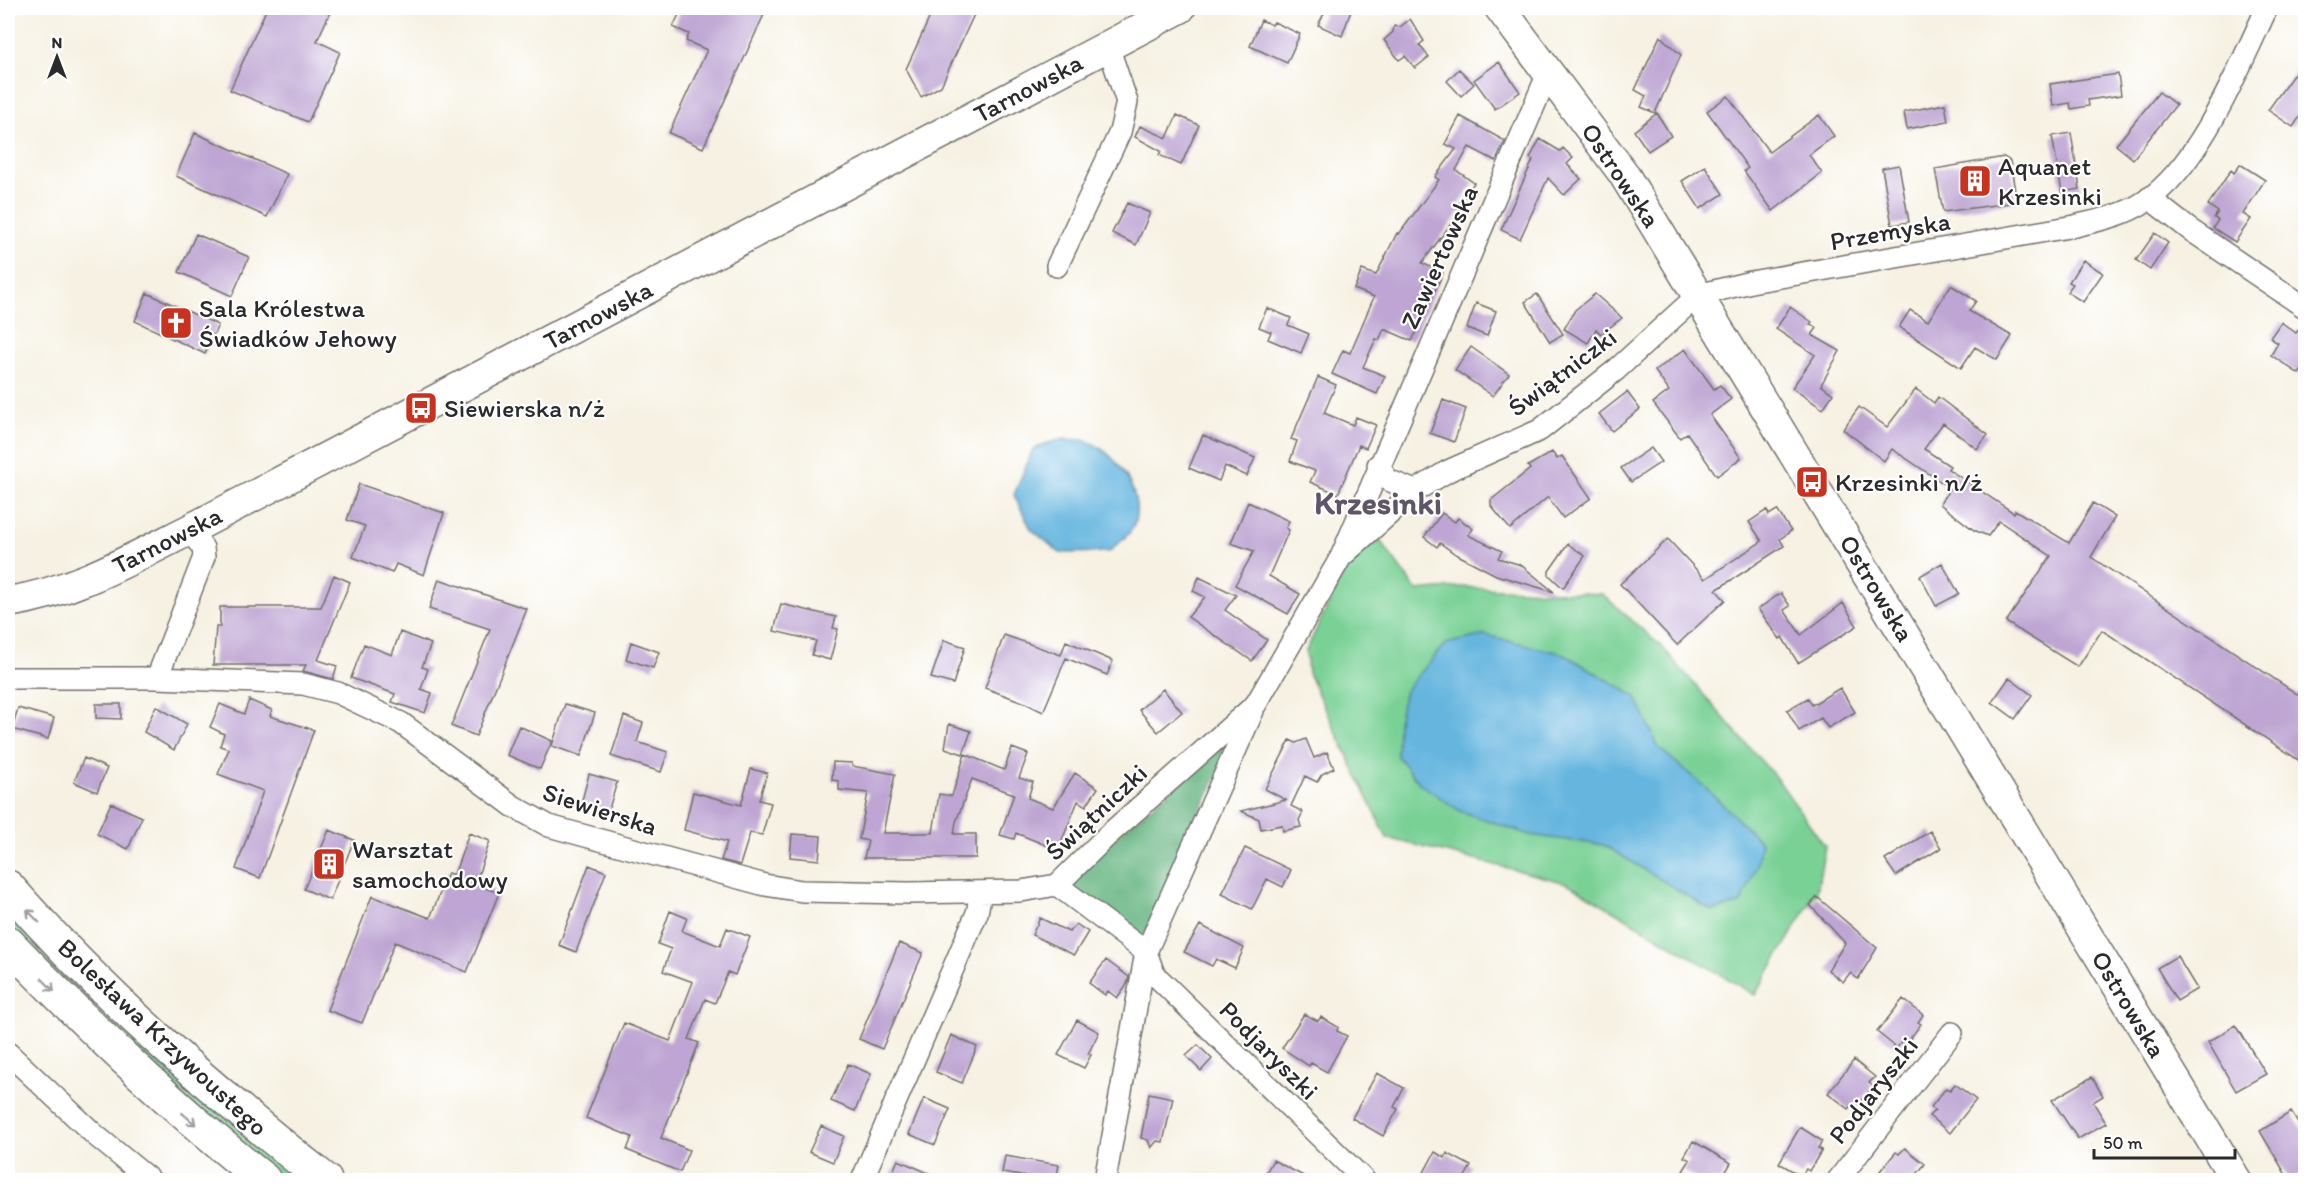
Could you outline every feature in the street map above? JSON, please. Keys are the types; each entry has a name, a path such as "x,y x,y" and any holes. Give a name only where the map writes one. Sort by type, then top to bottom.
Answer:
{"highway":[{"name":"Bolesława Krzywoustego","path":"8,887 117,1003 221,1098 325,1180"},
{"name":"Bolesława Krzywoustego","path":"8,943 72,1010 144,1079 264,1180"}],"street":[{"name":"Tarnowska","path":"8,602 36,597 77,584 189,530 1180,8"},
{"name":"Ostrowska","path":"1500,8 1623,173 2236,1180"},
{"name":"Przemyska","path":"1698,295 1751,282 2075,226 2117,216 2164,187 2211,123 2267,8"},
{"path":"1057,266 1120,132 1124,115 1126,102 1108,46"},
{"name":"Zawiertowska","path":"1378,465 1549,71"},
{"path":"2149,198 2189,229 2306,308"},
{"name":"Świątniczki","path":"1341,557 1415,491 1448,471 1540,430 1616,370 1698,295"},
{"path":"1378,465 1388,480 1415,491"},
{"name":"Świątniczki","path":"1105,1180 1146,952 1256,705 1341,557 1378,465"},
{"path":"158,678 204,557 204,548 189,530"},
{"name":"Siewierska","path":"8,678 158,678 303,684 338,693 401,723 513,806 549,826 581,837 765,885 802,891 981,892 1021,891 1057,885"},
{"name":"Świątniczki","path":"1146,952 1057,885 1107,836 1256,705"},
{"path":"862,1180 977,914 981,892"},
{"name":"Podjaryszki","path":"1146,952 1154,974 1364,1180"},
{"name":"Podjaryszki","path":"1838,1180 1952,1034"},
{"path":"8,1053 95,1135 150,1180"}],"green space":[{"path":"1379,539 1417,591 1460,587 1602,594 1663,648 1777,779 1825,846 1817,891 1755,995 1567,883 1387,838 1308,673 1306,651 1351,557"},
{"path":"1236,734 1142,939 1074,892 1076,871"},
{"path":"8,904 305,1180 282,1180 207,1119 13,932 8,926"}],"water":[{"path":"1064,439 1085,440 1109,455 1119,465 1133,490 1136,516 1132,529 1109,552 1060,553 1031,529 1014,495 1032,451 1044,444"},
{"path":"1485,635 1564,654 1635,696 1659,748 1707,789 1761,842 1757,866 1741,903 1712,911 1604,845 1530,835 1460,811 1420,784 1397,756 1398,721 1405,691 1445,644"}],"building":[{"path":"267,8 332,8 317,41 340,52 308,122 230,90"},
{"path":"682,8 767,8 703,148 669,133 707,50 686,41 689,34 673,27"},
{"path":"934,8 977,8 941,86 921,97 906,69"},
{"path":"1327,8 1352,8 1342,36 1318,25"},
{"path":"1410,19 1424,41 1419,45 1429,57 1415,68 1405,56 1399,60 1384,40 1393,32 1394,26 1400,27"},
{"path":"1261,20 1272,25 1274,22 1300,34 1287,63 1250,46"},
{"path":"1660,36 1681,55 1655,113 1641,107 1646,96 1635,90"},
{"path":"2306,57 2306,108 2293,127 2268,110"},
{"path":"1499,62 1520,92 1495,109 1474,80"},
{"path":"1459,69 1474,84 1461,96 1447,81"},
{"path":"2118,74 2121,95 2088,100 2089,106 2071,109 2070,103 2053,106 2050,84"},
{"path":"2159,92 2176,105 2133,159 2116,145"},
{"path":"1728,96 1769,152 1819,115 1834,136 1809,155 1822,173 1773,211 1744,171 1748,168 1707,111"},
{"path":"1945,104 1948,121 1907,129 1904,112"},
{"path":"1657,113 1671,136 1648,151 1634,131"},
{"path":"1177,115 1199,125 1181,165 1159,155 1161,151 1135,137 1140,126 1167,138"},
{"path":"1460,116 1505,141 1496,161 1469,147 1456,170 1474,183 1456,207 1461,210 1422,263 1443,273 1412,341 1384,329 1379,340 1376,339 1363,367 1385,376 1377,394 1332,374 1343,350 1350,353 1374,297 1354,289 1362,270 1376,275 1397,233 1399,234 1439,180 1435,177 1456,149 1445,144"},
{"path":"195,133 287,174 267,217 176,176"},
{"path":"2071,133 2080,189 2062,192 2052,136"},
{"path":"1540,139 1560,151 1563,148 1573,158 1567,164 1581,179 1564,195 1548,178 1520,239 1501,230 1533,160 1530,158"},
{"name":"Aquanet Krzesinki","path":"2004,157 2010,161 2017,202 1943,212 1935,169"},
{"path":"2240,164 2265,180 2243,214 2251,219 2235,242 2213,228 2218,220 2214,218 2218,212 2208,205 2231,170 2234,173"},
{"path":"1899,165 1909,222 1892,225 1882,168"},
{"path":"1705,166 1723,194 1700,209 1682,181"},
{"path":"1127,203 1150,213 1136,245 1112,233"},
{"path":"2155,233 2168,243 2150,270 2136,260"},
{"path":"196,234 249,257 232,296 179,272"},
{"path":"2083,260 2103,273 2083,302 2067,292 2073,284 2069,282"},
{"path":"1951,285 1976,301 1969,311 2012,336 1997,360 1975,347 1961,368 1899,327 1910,310 1928,321"},
{"name":"Sala Królestwa Świadków Jehowy","path":"147,293 218,325 205,354 135,321"},
{"path":"1537,294 1563,334 1550,342 1525,302"},
{"path":"1595,294 1622,318 1601,334 1596,329 1588,343 1564,329 1575,310"},
{"path":"1476,303 1496,311 1487,336 1467,328"},
{"path":"1790,307 1817,328 1812,335 1840,351 1821,385 1833,394 1823,409 1792,388 1815,355 1776,329"},
{"path":"1267,308 1291,318 1288,325 1309,334 1301,353 1268,339 1271,332 1259,327"},
{"path":"2306,321 2306,365 2299,374 2271,355 2278,343 2270,338 2281,322 2296,333"},
{"path":"1471,347 1509,374 1493,396 1455,370"},
{"path":"1685,349 1714,389 1720,385 1731,399 1710,415 1741,458 1717,476 1687,433 1680,438 1653,403 1669,391 1655,371"},
{"path":"1318,377 1336,385 1324,413 1353,425 1356,417 1376,425 1366,448 1359,445 1338,494 1310,482 1315,471 1290,461 1297,441 1291,439"},
{"path":"1916,389 1934,403 1938,397 1988,435 1977,449 1943,423 1924,449 1950,466 1948,469 2014,513 2015,510 2069,543 2093,503 2115,517 2091,557 2306,700 2306,765 2102,630 2078,667 2006,622 2051,556 1999,521 1988,536 1974,530 1940,504 1950,488 1892,449 1884,461 1843,429 1859,407 1887,427"},
{"path":"1627,392 1640,409 1612,431 1599,414"},
{"path":"1443,400 1466,409 1454,442 1430,433"},
{"path":"1203,435 1255,458 1247,476 1225,466 1219,481 1189,468"},
{"path":"1651,448 1661,462 1631,482 1621,468"},
{"path":"1552,452 1557,459 1562,456 1591,498 1563,518 1548,497 1510,529 1491,506 1491,500 1530,469 1528,466"},
{"path":"359,484 444,513 424,575 396,564 392,573 353,557 365,526 347,520"},
{"path":"1248,502 1289,521 1286,528 1289,530 1269,576 1300,594 1288,614 1235,585 1254,551 1231,543"},
{"path":"1767,510 1769,515 1777,510 1791,531 1780,539 1784,546 1716,590 1725,600 1677,645 1620,584 1668,539 1705,579 1762,541 1749,522"},
{"path":"1442,513 1455,522 1458,518 1473,529 1468,535 1502,551 1498,558 1521,565 1554,592 1496,575 1440,543 1437,547 1424,537"},
{"path":"1568,544 1585,556 1563,588 1549,575 1549,571"},
{"path":"1942,563 1959,594 1936,606 1920,576"},
{"path":"334,575 350,582 318,660 337,666 333,679 303,671 306,665 213,665 216,627 220,627 220,607 321,607"},
{"path":"1199,577 1236,595 1225,610 1267,640 1252,661 1188,617 1205,597 1193,591"},
{"path":"439,579 527,609 476,736 451,726 490,629 429,609"},
{"path":"1781,593 1790,606 1784,610 1801,635 1843,603 1857,626 1798,663 1782,637 1780,639 1758,609"},
{"path":"781,604 836,617 833,628 838,629 830,660 812,655 816,641 774,631"},
{"path":"400,632 431,644 422,667 428,669 421,689 432,693 425,713 392,702 395,694 351,678 364,644 392,655"},
{"path":"1004,635 1061,655 1066,641 1113,661 1107,675 1066,658 1043,712 985,688"},
{"path":"944,640 965,647 953,684 931,678"},
{"path":"631,642 659,652 653,668 626,659"},
{"path":"2009,678 2032,695 2015,719 1992,702"},
{"path":"1840,688 1855,712 1828,728 1821,718 1799,731 1787,710 1808,698 1812,705"},
{"path":"1163,689 1182,712 1158,732 1139,710"},
{"path":"249,700 272,710 270,716 314,730 260,878 236,869 263,791 218,774 229,749 220,746 224,734 210,727 220,704 244,714"},
{"path":"96,704 121,704 121,719 96,718"},
{"path":"565,704 595,713 581,756 552,746"},
{"path":"156,706 187,724 174,750 144,732"},
{"path":"18,708 54,718 48,739 12,729"},
{"path":"624,716 643,723 637,742 668,752 661,772 611,756"},
{"path":"949,724 971,731 963,754 945,748"},
{"path":"519,726 552,741 540,769 507,755"},
{"path":"1306,739 1314,758 1327,752 1334,768 1322,774 1317,782 1305,776 1291,806 1303,812 1299,820 1301,827 1283,831 1282,825 1261,829 1259,819 1241,811 1286,800 1265,789 1290,740 1296,743"},
{"path":"1012,748 1028,754 1019,778 1033,782 1028,798 1053,808 1075,773 1098,788 1086,806 1078,801 1058,850 1016,833 1014,839 1000,835 1014,794 972,779 956,822 954,834 976,834 976,858 864,858 868,841 859,839 868,793 839,790 839,781 832,780 833,762 852,763 852,766 895,774 883,833 933,833 939,794 952,796 965,754 1004,770"},
{"path":"84,758 107,768 97,792 74,782"},
{"path":"751,769 767,773 759,800 771,803 762,835 750,833 740,865 721,860 727,842 684,830 693,792 741,805"},
{"path":"589,774 617,782 608,812 581,804"},
{"path":"111,803 142,817 128,849 97,834"},
{"name":"Warsztat samochodowy","path":"329,830 354,840 330,900 304,889"},
{"path":"1930,831 1941,848 1896,876 1885,860"},
{"path":"469,833 490,841 475,884 499,893 467,972 395,942 362,1023 327,1010 372,896 430,918 448,873 454,875"},
{"path":"792,834 821,836 819,860 790,857"},
{"path":"1245,848 1291,870 1283,887 1267,879 1252,909 1222,894"},
{"path":"589,865 606,872 576,952 559,945"},
{"path":"1817,897 1877,948 1858,979 1850,973 1843,982 1828,970 1845,943 1810,905"},
{"path":"670,911 687,918 682,931 720,946 727,928 750,937 735,975 728,972 715,1003 705,999 689,1039 699,1043 661,1138 689,1150 680,1172 627,1150 632,1137 586,1118 624,1023 670,1041 693,982 663,971 671,949 658,944"},
{"path":"1040,918 1069,932 1076,924 1088,932 1074,955 1032,935"},
{"path":"1200,925 1244,948 1235,968 1216,959 1212,966 1184,952"},
{"path":"899,943 923,953 882,1049 859,1039"},
{"path":"2177,956 2197,989 2177,1001 2157,968"},
{"path":"1106,960 1129,977 1117,998 1108,991 1105,995 1089,983"},
{"path":"1903,999 1923,1015 1918,1022 1921,1024 1906,1044 1902,1041 1897,1048 1877,1032"},
{"path":"1304,1014 1318,1021 1321,1017 1338,1027 1337,1031 1347,1036 1327,1072 1311,1063 1309,1066 1282,1048"},
{"path":"1077,1020 1099,1032 1084,1068 1058,1055"},
{"path":"2236,1025 2266,1074 2236,1091 2208,1042"},
{"path":"951,1035 977,1047 962,1083 936,1072"},
{"path":"1198,1045 1212,1059 1201,1071 1186,1056"},
{"path":"1854,1060 1875,1077 1869,1083 1873,1086 1857,1105 1854,1103 1849,1109 1828,1093"},
{"path":"848,1064 871,1074 855,1111 831,1101"},
{"path":"1377,1073 1404,1088 1394,1107 1398,1109 1383,1136 1352,1118"},
{"path":"2092,1077 2103,1096 2093,1102 2106,1123 2078,1139 2052,1100"},
{"path":"1955,1084 1976,1100 1950,1133 1929,1116 1935,1110 1931,1107 1946,1088 1950,1090"},
{"path":"1149,1093 1173,1098 1163,1142 1157,1141 1151,1148 1148,1140 1141,1138"},
{"path":"924,1098 950,1109 935,1145 909,1134"},
{"path":"2291,1112 2306,1136 2306,1173 2289,1180 2260,1131"},
{"path":"821,1126 844,1136 833,1162 809,1152"},
{"path":"1800,1127 1822,1141 1818,1148 1822,1150 1809,1171 1806,1169 1801,1176 1779,1163"},
{"path":"1693,1141 1731,1163 1721,1180 1699,1180 1683,1171 1690,1160 1684,1157"},
{"path":"1905,1148 1925,1164 1912,1180 1879,1180 1884,1174 1880,1171 1896,1152 1899,1154"},
{"path":"1435,1152 1445,1158 1447,1153 1471,1166 1463,1180 1430,1180 1422,1176"},
{"path":"1005,1156 1059,1165 1056,1180 1034,1180 1034,1178 1002,1173"},
{"path":"898,1160 945,1180 889,1180"},
{"path":"1273,1160 1311,1180 1262,1180"}],"place":[{"name":"Aquanet Krzesinki","path":"1975,181"},
{"name":"Sala Królestwa Świadków Jehowy","path":"176,323"},
{"name":"Siewierska n/ż","path":"421,408"},
{"name":"Krzesinki n/ż","path":"1812,482"},
{"name":"Warsztat samochodowy","path":"329,864"}],"district":[{"name":"Krzesinki","path":"1378,503"}]}
